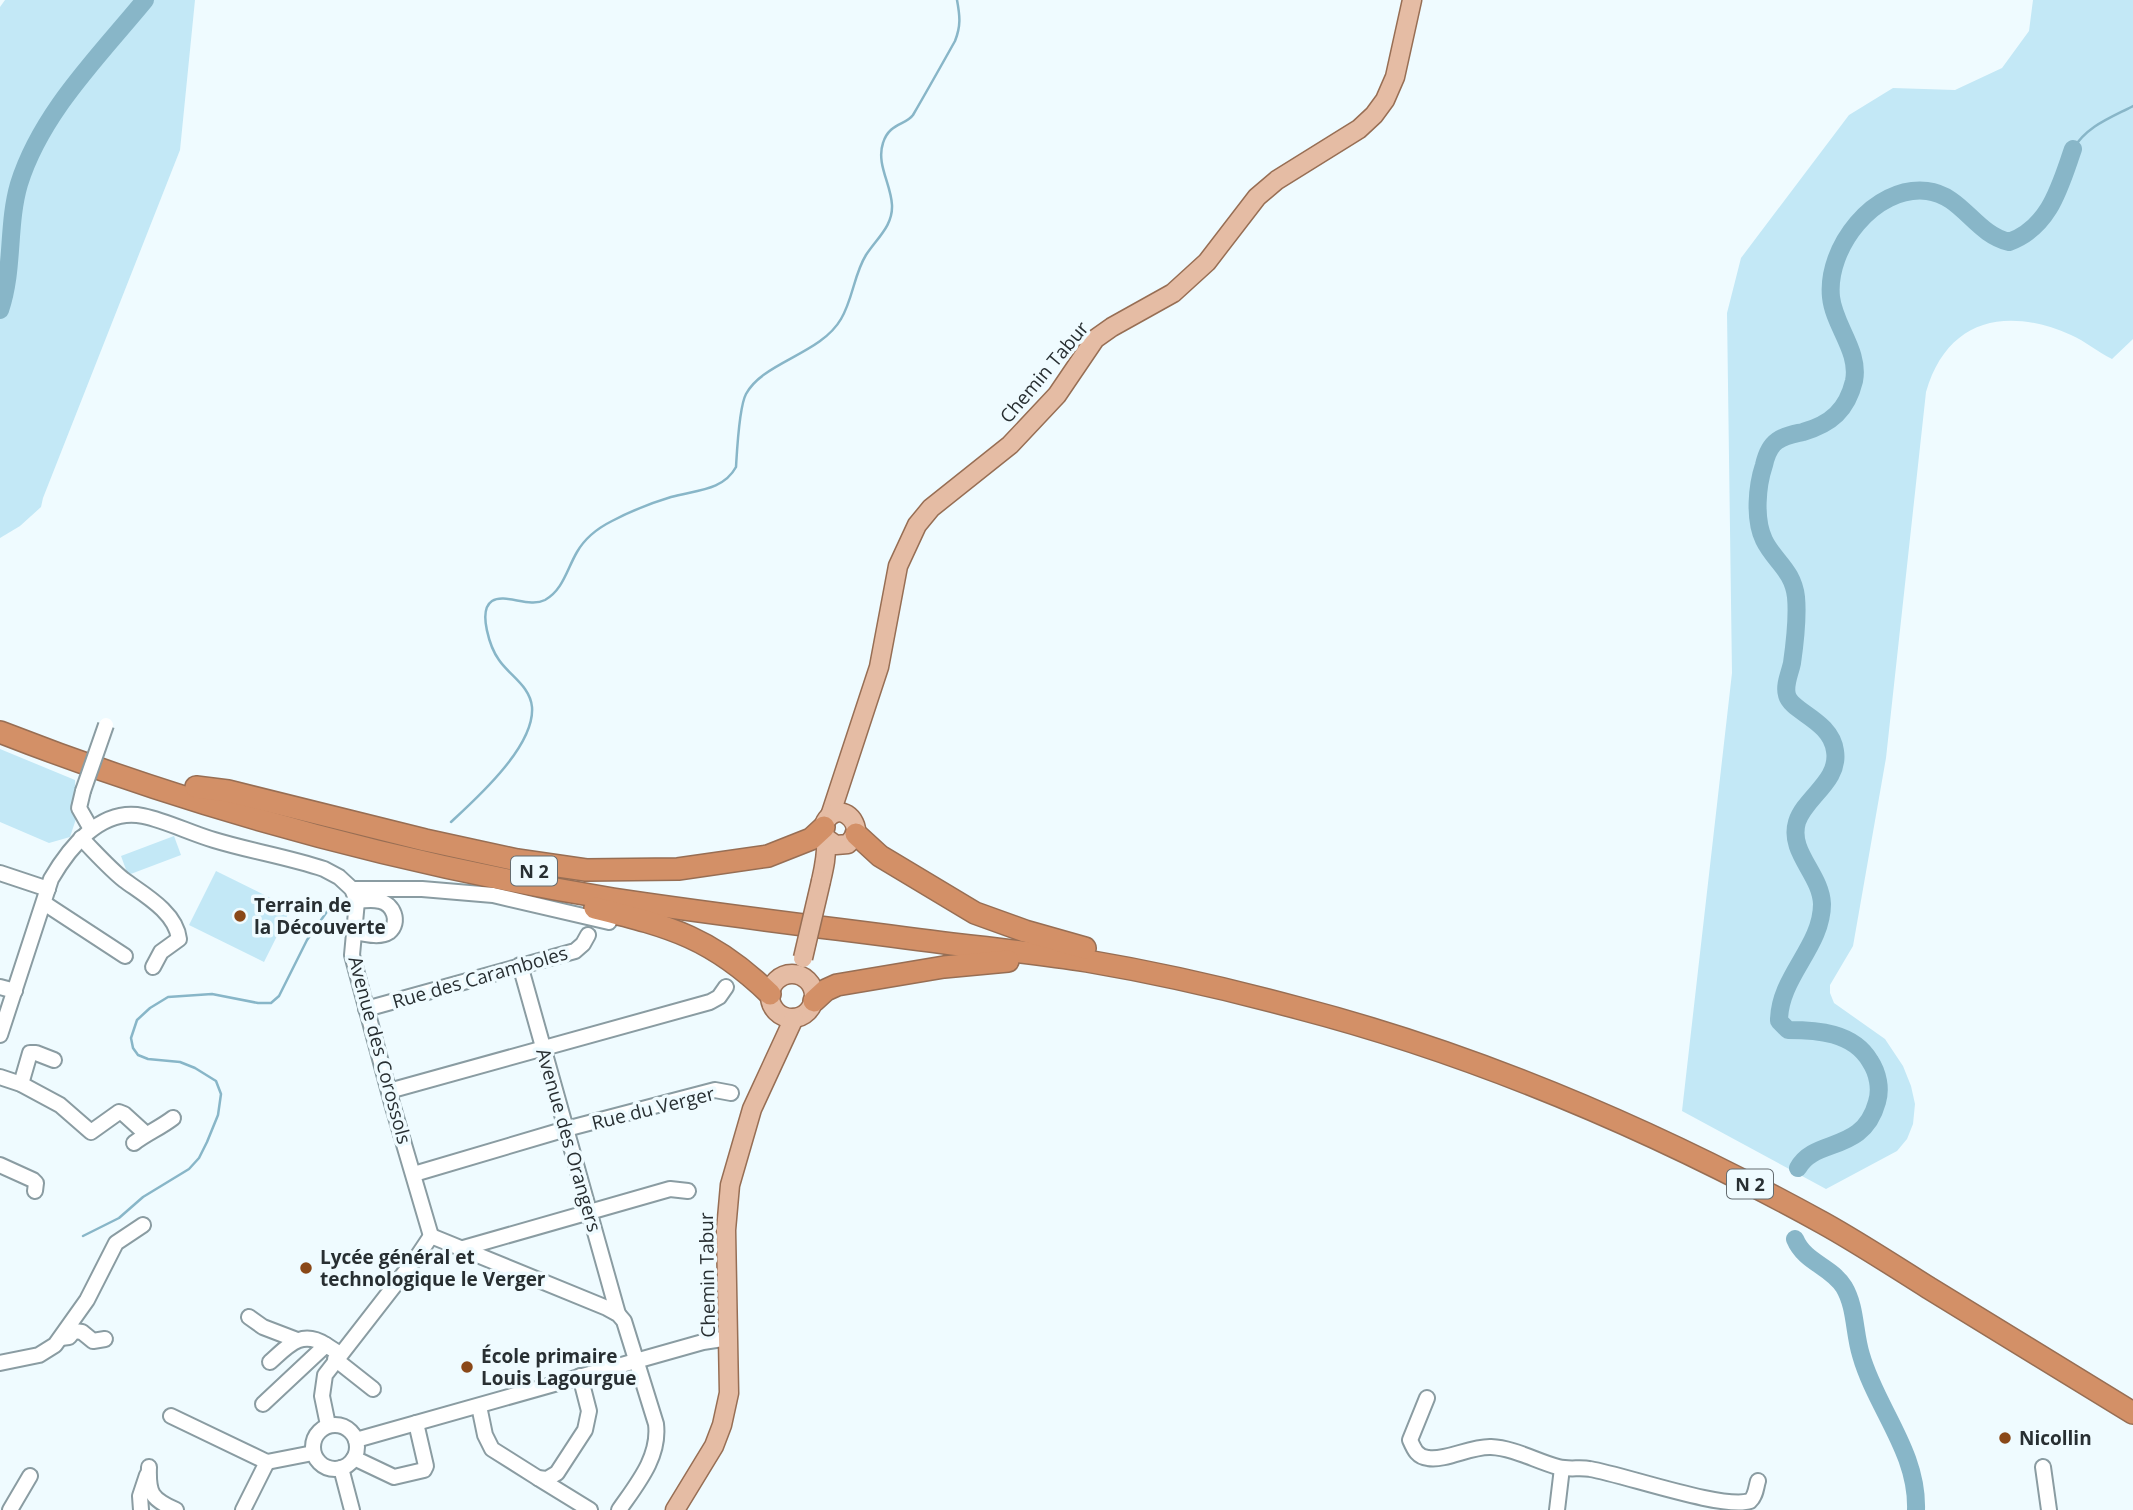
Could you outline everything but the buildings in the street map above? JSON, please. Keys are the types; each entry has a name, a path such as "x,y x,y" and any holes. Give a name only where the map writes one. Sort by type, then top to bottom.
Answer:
{"highway":[{"name":"N 2","path":"0,717 93,753 196,787 276,811 395,841 551,875 1210,972 1306,995 1448,1038 1520,1064 1630,1112 1832,1214 2133,1396"},
{"name":"N 2","path":"0,732 190,798 332,840 452,868 584,894 710,913 1083,954 1372,1029 1511,1076 1626,1124 1723,1169 1828,1226 2133,1413"},
{"path":"196,787 228,791 425,840 586,870 678,869 768,856 811,839 827,827"},
{"path":"851,832 880,856 975,913 1083,954"},
{"path":"452,868 512,888 683,932 715,949 747,972 770,994"},
{"path":"814,1001 825,990 837,985 944,967 999,961 1052,964 1083,954"}],"main road":[{"name":"Chemin Tabur","path":"800,969 823,873 827,827 879,667 898,566 917,525 931,508 1010,444 1056,395 1095,340 1112,327 1172,293 1207,262 1257,197 1277,180 1359,129 1374,115 1385,100 1395,77 1412,0"},
{"name":"Chemin Tabur","path":"845,770 851,832"},
{"path":"843,813 851,832 832,844 827,827 843,813"},
{"path":"823,873 834,852 851,832"},
{"path":"800,969 813,986 814,1001 806,1013 789,1017 774,1008 770,994 775,981 781,976 800,969"},
{"name":"Chemin Tabur","path":"675,1510 714,1446 722,1425 729,1393 726,1230 730,1185 752,1109 789,1017"}],"street":[{"path":"106,725 79,808 86,834 124,880 152,898 177,930 178,939 161,952 153,967"},
{"path":"0,1035 46,896 62,861 86,834 115,818 140,815 215,841 324,869 339,877 354,895 384,901 390,906 395,918 389,932 381,935 355,932"},
{"path":"0,873 46,896 125,956"},
{"path":"354,895 422,889 493,895 650,930 715,949"},
{"name":"Avenue des Corossols","path":"354,895 355,932 352,956 431,1236"},
{"name":"Rue des Caramboles","path":"366,1009 575,951 588,935"},
{"name":"Avenue des Orangers","path":"520,965 618,1314 624,1321 656,1424 657,1443 649,1465 620,1510"},
{"path":"0,987 15,991"},
{"path":"389,1091 710,1002 719,997 726,987"},
{"path":"21,1084 30,1053 54,1060"},
{"path":"0,1077 21,1084 60,1105 91,1132 119,1112 124,1114 140,1138 159,1129 173,1118"},
{"name":"Rue du Verger","path":"414,1174 566,1129 715,1090 731,1093"},
{"path":"0,1165 33,1180 36,1184 35,1191"},
{"path":"460,1249 670,1189 688,1191"},
{"path":"0,1363 39,1355 50,1349 87,1300 116,1243 143,1225"},
{"path":"328,1426 322,1389 325,1375 431,1236 618,1314"},
{"path":"249,1317 263,1327 297,1340 314,1338 326,1345 373,1389"},
{"path":"60,1338 69,1337 74,1331 78,1331 93,1341 105,1339"},
{"path":"356,1440 703,1342 729,1338"},
{"path":"270,1362 297,1340"},
{"path":"263,1404 326,1345"},
{"path":"538,1478 547,1479 557,1473 585,1430 589,1411 580,1376"},
{"path":"1427,1398 1410,1440 1414,1451 1430,1459 1489,1447 1504,1449 1562,1468 1612,1474 1695,1503 1720,1507 1737,1507 1750,1501 1758,1481"},
{"path":"479,1406 485,1435 492,1449 590,1510"},
{"path":"171,1416 267,1462 313,1453"},
{"path":"354,1458 394,1477 424,1470 426,1466 416,1423"},
{"path":"328,1426 348,1429 356,1440 354,1458 341,1468 321,1464 313,1453 317,1433 328,1426"},
{"path":"243,1510 267,1462"},
{"path":"141,1510 140,1496 149,1467 150,1489 154,1498 176,1510"},
{"path":"2043,1467 2049,1510"},
{"path":"341,1468 352,1510"},
{"path":"1557,1510 1562,1468"},
{"path":"10,1510 30,1476"}],"shaded area":[{"path":"5,0 195,0 180,150 41,507 20,526 0,538 0,7"},
{"path":"2033,0 2133,0 2133,339 2112,359 2076,337 2047,326 2024,321 1982,325 1964,334 1948,348 1936,367 1926,392 1886,758 1853,946 1830,985 1834,1003 1885,1039 1903,1066 1915,1104 1913,1124 1907,1139 1897,1151 1826,1189 1682,1111 1732,673 1727,313 1741,258 1849,115 1893,88 1955,90 2002,68 2029,31"},
{"path":"0,749 75,780 76,819 70,837 49,843 0,822"},
{"path":"174,836 181,855 128,875 121,856"},
{"name":"Terrain de la Découverte","path":"216,871 291,908 264,962 189,925"}],"waterway":[{"path":"0,310 7,279 15,200 29,158 56,109 145,0"},
{"path":"451,822 515,754 530,722 532,707 528,693 503,666 492,648 486,621 488,606 497,599 532,602 545,600 560,585 580,547 602,527 656,502 716,485 730,475 736,467 740,419 746,394 765,374 807,350 832,331 845,311 862,262 887,226 892,205 881,159 883,143 893,128 913,115 955,41 959,21 957,0"},
{"path":"2073,149 2092,128 2133,106"},
{"path":"1798,1168 1806,1158 1850,1138 1861,1130 1877,1102 1879,1086 1873,1066 1863,1051 1854,1044 1844,1038 1822,1032 1788,1030 1779,1021 1786,990 1815,934 1822,904 1816,883 1797,843 1797,822 1832,771 1835,751 1826,732 1796,707 1787,695 1795,638 1796,597 1791,580 1761,532 1758,492 1762,473 1770,448 1775,443 1783,437 1813,429 1830,420 1842,408 1851,391 1855,370 1853,359 1831,297 1836,259 1857,223 1889,198 1907,192 1927,191 1950,200 1987,231 2009,242 2023,235 2044,216 2058,191 2073,149"},
{"path":"83,1236 119,1218 143,1197 189,1169 199,1158 218,1115 221,1094 216,1081 180,1062 148,1059 138,1055 131,1038 137,1020 168,997 212,994 271,1003 279,996 307,940 333,903"},
{"path":"1795,1239 1805,1254 1839,1280 1848,1295 1868,1374 1910,1469 1916,1510"}],"place":[{"name":"Terrain de la Découverte","path":"240,916"},
{"name":"Lycée général et technologique le Verger","path":"306,1268"},
{"name":"École primaire Louis Lagourgue","path":"467,1367"},
{"name":"Nicollin","path":"2005,1438"}]}
